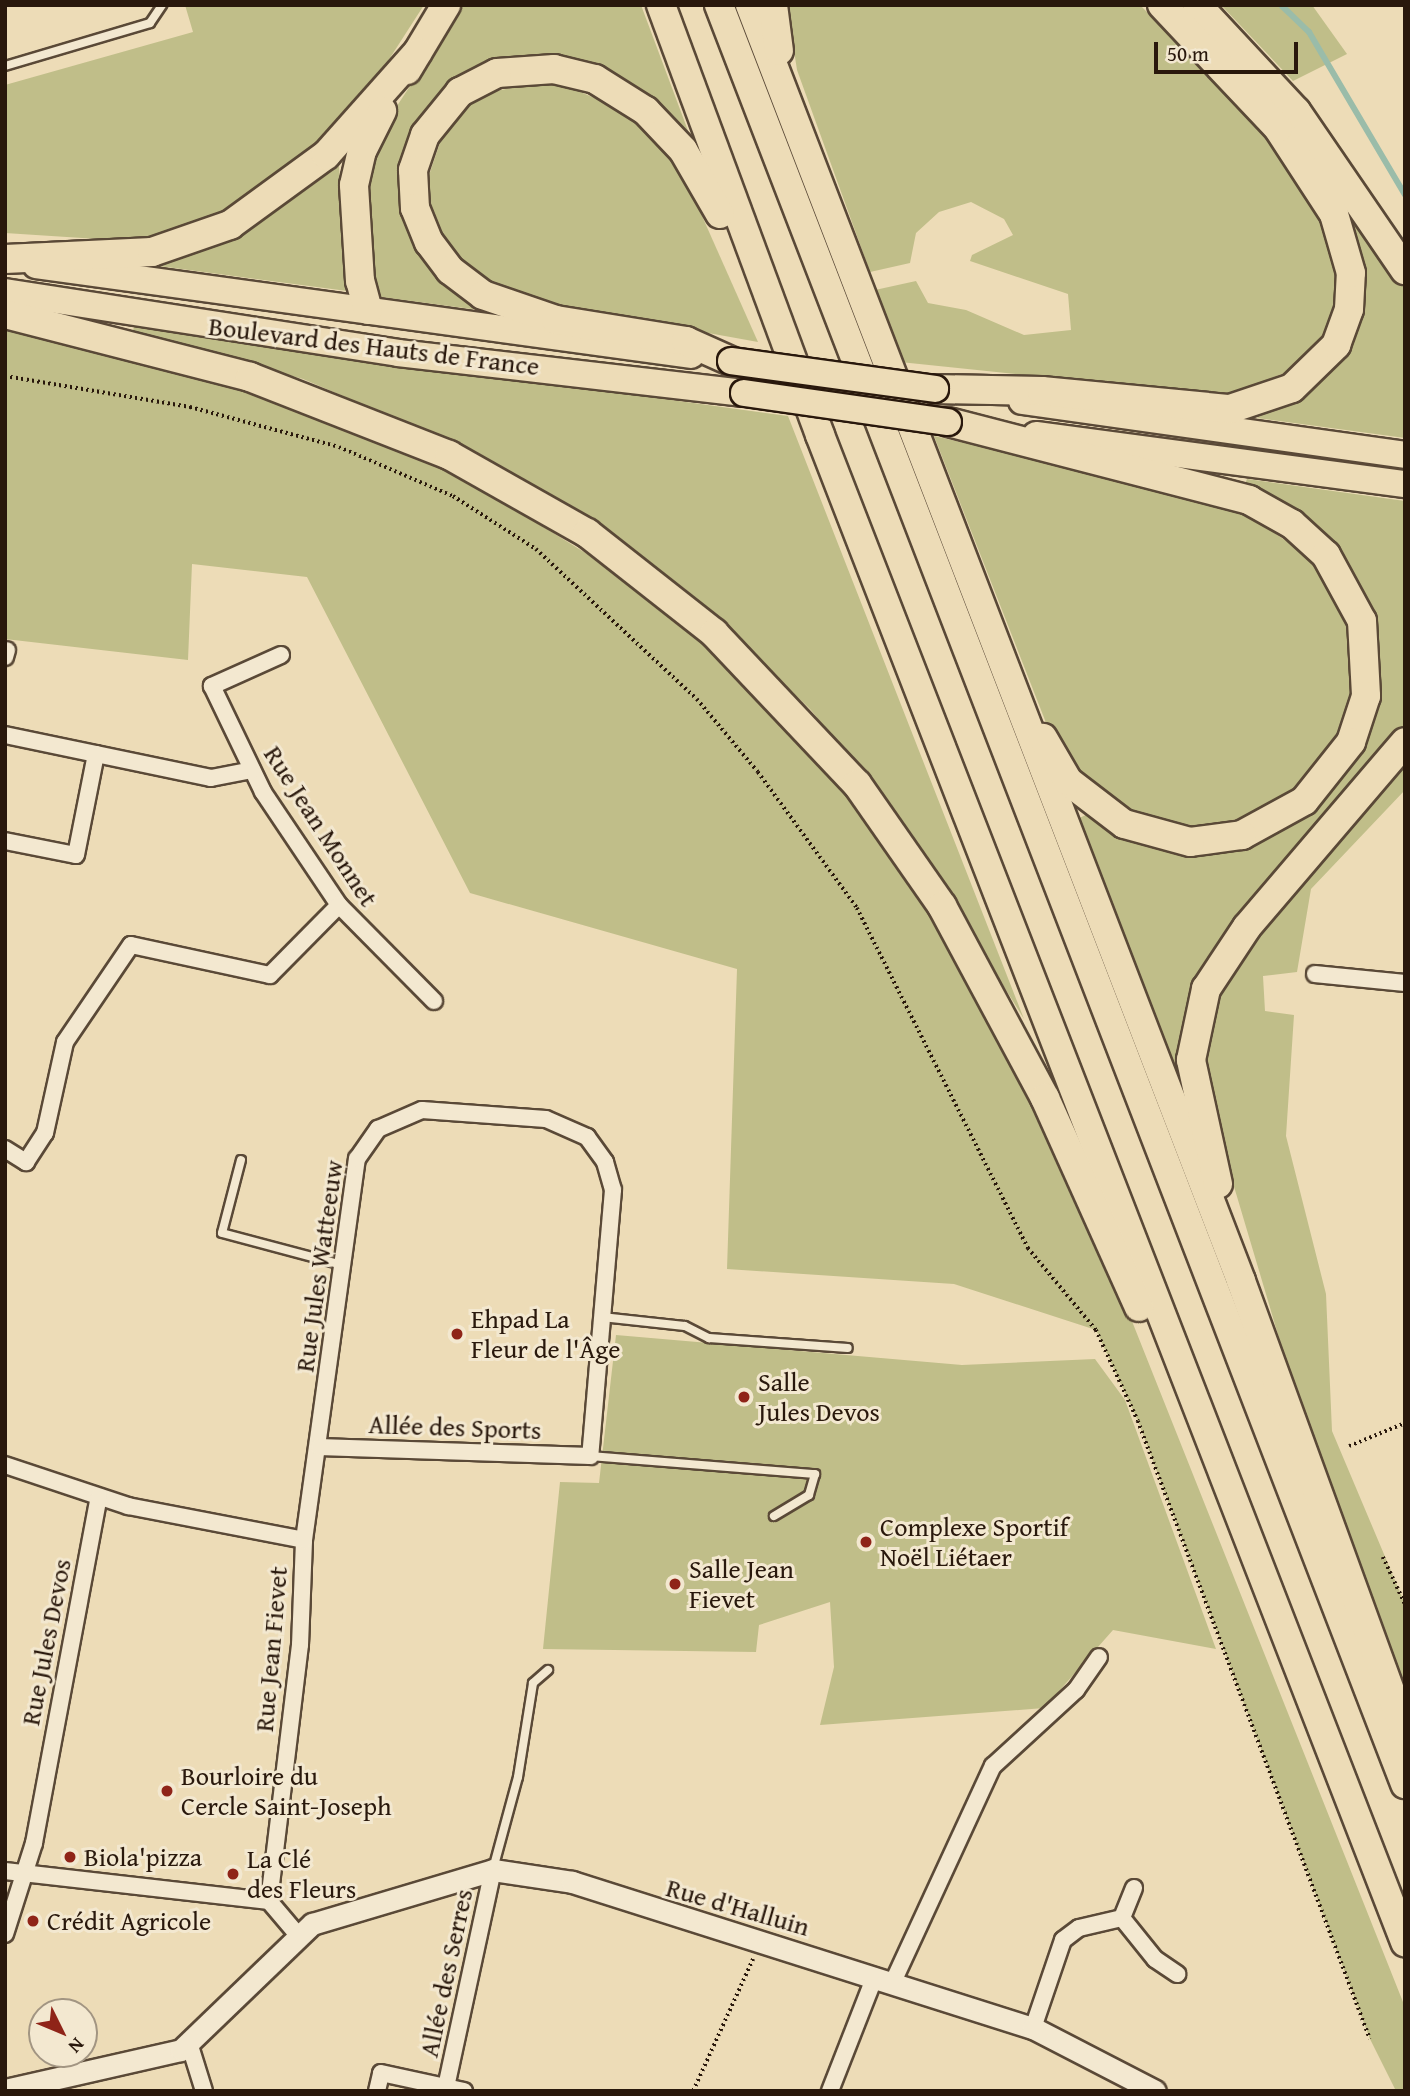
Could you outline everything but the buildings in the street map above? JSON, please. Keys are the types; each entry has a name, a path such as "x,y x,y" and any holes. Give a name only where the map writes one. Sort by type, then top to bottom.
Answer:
{"highway":[{"path":"446,5 370,132 356,172 356,239 368,310 402,341 470,358"},
{"path":"661,5 776,317 1405,1942"},
{"path":"719,5 1405,1784"},
{"path":"750,5 938,502 1241,1281 1405,1732"},
{"path":"773,5 776,38 824,205"},
{"path":"935,389 1042,391 1230,409 1292,388 1336,345 1349,309 1351,273 1334,214 1278,128 1162,5"},
{"path":"1197,5 1296,111 1405,270"},
{"path":"5,260 152,252 230,225 326,155 417,53"},
{"path":"731,361 686,341 504,306 450,270 423,229 412,184 420,146 451,100 498,73 538,68 595,79 635,102 693,164 745,272 776,317"},
{"name":"Boulevard des Hauts de France","path":"5,260 1405,455"},
{"name":"Boulevard des Hauts de France","path":"5,292 470,358 1405,484"},
{"path":"5,314 250,377 475,468 614,551 765,680 889,826 964,943 1045,1098 1178,1397 1244,1527"},
{"path":"938,502 1044,742 1068,781 1104,812 1145,833 1214,841 1284,816 1339,762 1362,718 1367,645 1353,597 1310,538 1273,512 1200,482 948,422"},
{"path":"1241,1281 1242,1259 1194,1087 1198,1011 1235,942 1405,742"}],"main road":[{"name":"Rue d'Halluin","path":"190,2046 297,1934 344,1910 493,1870 572,1882 1033,2028 1142,2087"},
{"path":"5,2090 190,2046"}],"street":[{"name":"Rue Jean Monnet","path":"281,655 212,686 251,770 339,905 434,1001"},
{"path":"5,735 211,778 251,770"},
{"path":"5,841 76,855 96,754"},
{"path":"5,1149 26,1162 45,1133 65,1042 131,945 270,975 339,905"},
{"path":"1315,974 1405,982"},
{"name":"Rue Jules Watteeuw","path":"304,1540 320,1447 354,1168 369,1139 387,1122 436,1110 559,1121 595,1144 612,1179 590,1456"},
{"name":"Allée des Sports","path":"320,1447 590,1456"},
{"name":"Rue Jean Fievet","path":"5,1465 99,1497 304,1540 300,1645 269,1901"},
{"name":"Rue Jules Devos","path":"5,1934 24,1878 99,1497"},
{"path":"830,2091 993,1766 1076,1690 1099,1657"},
{"name":"Allée des Serres","path":"446,2087 493,1870"},
{"path":"5,1871 24,1878 269,1901 297,1934"},
{"path":"1122,1918 1134,1888"},
{"path":"1122,1918 1155,1959 1177,1974"},
{"path":"1033,2028 1063,1940 1079,1928 1122,1918"},
{"path":"190,2046 204,2091"},
{"name":"Allée des Serres","path":"377,2091 381,2073 464,2091"}],"lane":[{"path":"5,66 150,23 162,5"},
{"path":"241,1160 222,1233 342,1265"},
{"path":"602,1317 685,1326 709,1338 848,1348"},
{"path":"590,1456 815,1474 809,1495 774,1516"},
{"path":"493,1870 519,1777 533,1683 548,1670"}],"path":[{"path":"5,376 215,414 339,447 453,496 536,549 696,699 758,772 857,908 1028,1248 1096,1330 1138,1421 1370,2039"},
{"path":"1349,1446 1405,1423"},
{"path":"1383,1557 1405,1604"},
{"path":"693,2091 760,1942"}],"shaded area":[{"path":"185,5 424,5 370,89 326,137 229,212 144,242 5,233 5,85 193,32"},
{"path":"463,5 641,5 690,136 685,139 565,60 525,57 493,63 446,89 419,122 402,169 479,310 373,296 366,176 393,112"},
{"path":"787,5 1140,5 1253,120 1320,219 1335,260 1337,306 1323,340 1300,367 1225,396 900,362 875,290 916,281 928,303 966,310 1024,335 1071,330 1068,294 970,261 972,255 1013,235 1004,219 971,202 939,212 916,233 910,263 870,272 797,70"},
{"path":"1221,5 1312,5 1347,54 1293,81"},
{"path":"552,80 623,110 682,171 758,342 542,303 502,290 448,249 432,218 426,184 446,125 485,93"},
{"path":"339,166 347,291 159,266 245,234"},
{"path":"1333,184 1405,285 1405,438 1257,418 1320,383 1350,341"},
{"path":"134,326 788,416 1024,1019 899,817 810,709 684,588 557,498 477,453 303,379 133,331"},
{"path":"5,330 225,384 410,452 477,486 639,586 759,695 841,788 920,898 980,998 1112,1271 1405,2007 1405,2091 1396,2091 1370,2039 1138,1421 1096,1330 954,1284 727,1269 737,969 470,893 307,577 192,564 188,660 5,639"},
{"path":"934,436 1207,498 1248,515 1311,558 1351,626 1352,696 1343,728 1306,783 1248,817 1202,826 1149,821 1104,797 1072,768 1050,733"},
{"path":"1247,479 1405,501 1405,728 1250,909 1181,1073 1172,1075 1073,821 1090,813 1178,848 1319,800 1353,760 1378,685 1375,631 1356,577 1340,555 1274,499 1245,484"},
{"path":"1405,761 1405,790 1311,889 1297,972 1263,976 1265,1011 1294,1015 1286,1136 1326,1294 1332,1431 1405,1604 1405,1697 1282,1348 1205,1089 1204,1052 1226,978"},
{"name":"Complexe Sportif Noël Liétaer","path":"616,1335 962,1365 1095,1359 1125,1400 1216,1649 1113,1630 1044,1708 820,1725 834,1667 830,1602 759,1625 756,1652 543,1649 560,1482 599,1483"}],"waterway":[{"path":"1281,5 1309,32 1405,195"}],"place":[{"name":"Ehpad La Fleur de l'Âge","path":"457,1334"},
{"name":"Salle Jules Devos","path":"744,1397"},
{"name":"Complexe Sportif Noël Liétaer","path":"866,1542"},
{"name":"Salle Jean Fievet","path":"675,1584"},
{"name":"Bourloire du Cercle Saint-Joseph","path":"167,1791"},
{"name":"Biola'pizza","path":"70,1857"},
{"name":"La Clé des Fleurs","path":"233,1874"},
{"name":"Crédit Agricole","path":"33,1921"}]}
